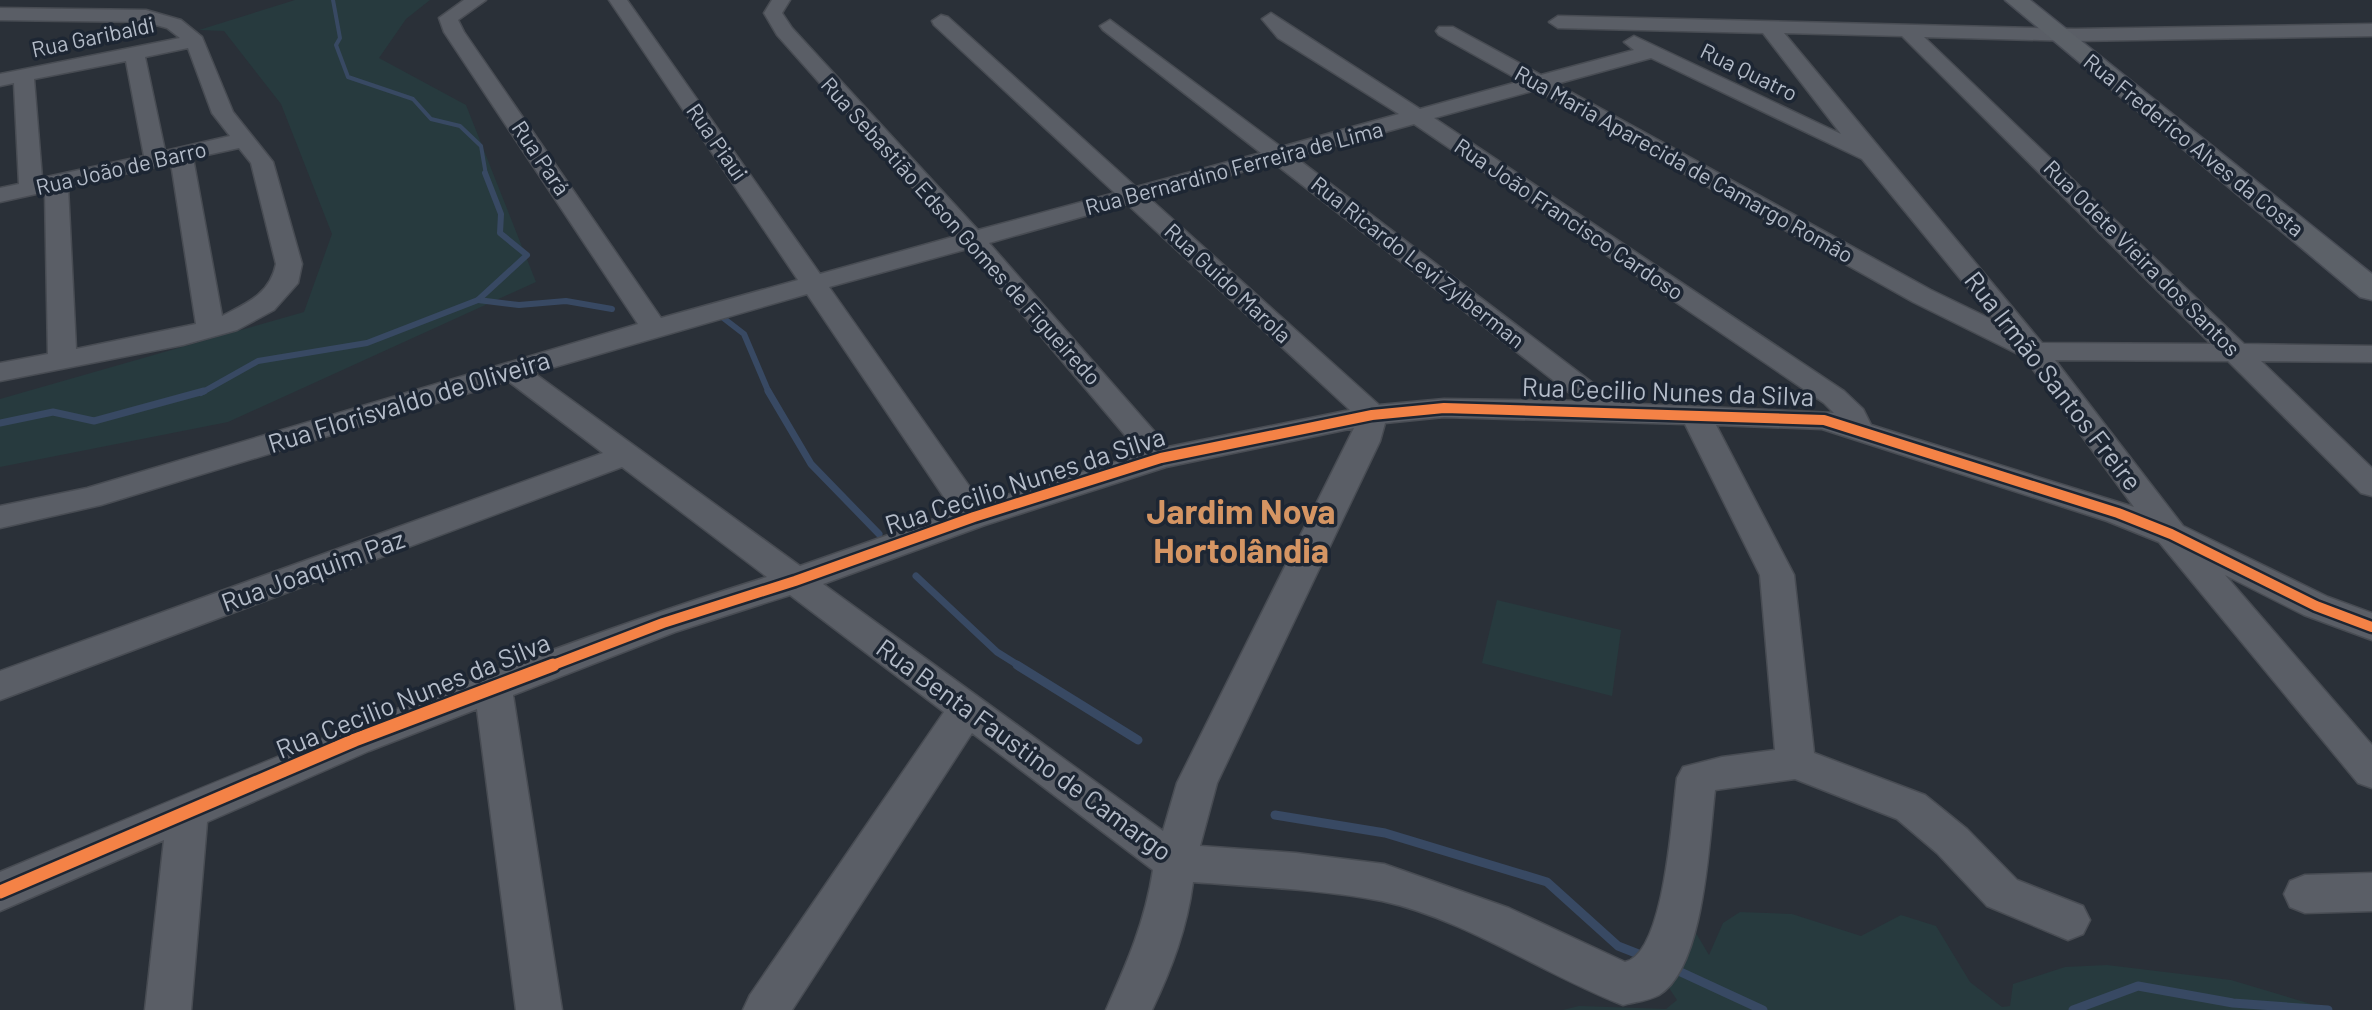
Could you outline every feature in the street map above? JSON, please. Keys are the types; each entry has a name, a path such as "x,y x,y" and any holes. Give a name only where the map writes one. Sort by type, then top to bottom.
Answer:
{"main road":[{"name":"Rua Frederico Alves da Costa","path":"2016,0 2372,290"}],"street":[{"name":"Rua Pará","path":"477,0 448,18 454,32 654,328"},
{"name":"Rua Piaui","path":"618,0 974,517"},
{"name":"Rua Sebastião Edson Gomes de Figueiredo","path":"781,0 773,13 784,31 973,240 1161,458"},
{"path":"100,12 90,25 92,37 104,59"},
{"path":"0,14 100,12 162,18 195,41 223,113 262,162 289,264 285,283 265,304 211,330 0,372"},
{"name":"Rua João Francisco Cardoso","path":"1259,13 1285,34 1418,117 1834,397 1853,415 1858,429"},
{"name":"Rua Guido Marola","path":"941,21 1372,415"},
{"path":"1558,22 1607,26 2060,35 2372,30"},
{"name":"Rua Ricardo Levi Zylberman","path":"1110,26 1611,411"},
{"name":"Rua Quatro","path":"1607,26 1652,51 1873,157"},
{"name":"Rua Irmão Santos Freire","path":"1771,30 1825,100 2034,351 2171,534 2372,772"},
{"name":"Rua Maria Aparecida de Camargo Romão","path":"1446,31 1922,296 2034,351"},
{"name":"Rua Odete Vieira dos Santos","path":"1909,33 2372,486"},
{"name":"Rua Garibaldi","path":"0,80 195,41"},
{"name":"Rua Bernardino Ferreira de Lima","path":"816,284 1652,51"},
{"path":"134,53 156,160"},
{"path":"24,76 31,188"},
{"path":"1764,106 1794,111 1811,108 1825,100"},
{"name":"Rua João de Barro","path":"0,195 243,140"},
{"path":"181,154 211,330"},
{"path":"56,182 62,359"},
{"name":"Rua Florisvaldo de Oliveira","path":"0,517 90,498 654,328 816,284"},
{"name":"Rua Maria Aparecida de Camargo Romão","path":"1922,296 1961,300 1973,294 1979,284"},
{"path":"2034,351 2372,354"},
{"name":"Rua Benta Faustino de Camargo","path":"513,371 1175,863 1296,871 1384,883 1494,922 1623,984 1636,985 1647,979 1676,932 1697,778 1725,770 1764,770 1796,763"},
{"name":"Rua Cecilio Nunes da Silva","path":"0,892 355,740 663,623 795,581 974,517 1161,458 1372,415 1444,408 1695,413 1824,420 2118,513 2171,534 2316,606 2372,627"},
{"path":"1695,413 1777,575 1796,763 1911,807 1952,841 2002,893 2068,920"},
{"path":"1129,1010 1151,964 1167,916 1175,863 1197,783 1359,455 1372,415"},
{"name":"Rua Joaquim Paz","path":"0,686 626,455"},
{"path":"493,686 539,1010"},
{"path":"766,1010 967,709"},
{"path":"168,1010 187,814"},
{"path":"2305,894 2372,892"}],"green space":[{"path":"295,0 430,0 406,19 379,58 466,105 536,282 228,422 0,467 0,399 304,312 332,234 281,104 224,31 199,30"},
{"path":"1497,600 1621,630 1612,696 1482,663"},
{"path":"1740,912 1792,914 1861,936 1901,915 1936,926 1970,982 2002,1007 2010,1006 2013,984 2065,967 2107,965 2231,980 2331,1010 1563,1010 1579,1006 1666,1009 1677,1000 1665,982 1684,913 1709,955 1723,923"}],"waterway":[{"path":"333,0 340,38 336,45 348,77 413,99 431,119 460,126 481,146 486,175"},
{"path":"478,300 527,255 500,233 501,214 485,173"},
{"path":"201,393 258,361 367,343 478,300"},
{"path":"478,300 519,305 566,301 612,309"},
{"path":"722,317 744,334 769,392"},
{"path":"0,423 53,412 94,421 204,391"},
{"path":"769,392 811,464 879,534"},
{"path":"916,576 997,652 1021,667"},
{"path":"1017,665 1138,740"},
{"path":"1275,815 1385,833 1547,882 1618,946 1646,957"},
{"path":"1672,968 1763,1010"},
{"path":"2073,1010 2138,986 2233,1003 2328,1010"}],"cycle path":[{"path":"0,892 355,740 663,623 795,581 974,517 1161,458 1372,415 1444,408 1525,408 1824,420 2118,513 2171,534 2316,606 2372,627"}],"district":[{"name":"Jardim Nova Hortolândia","path":"1241,532"}]}
